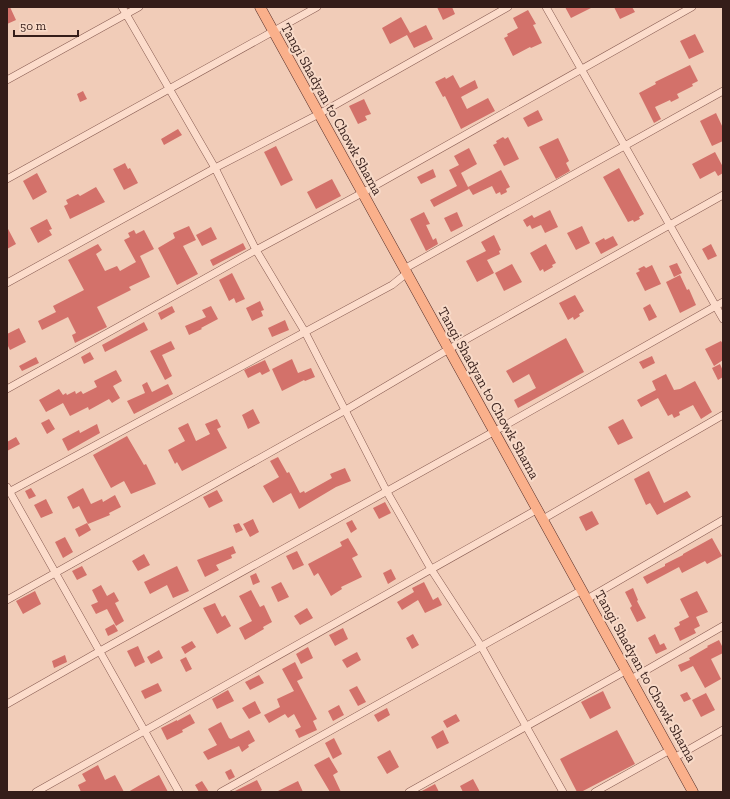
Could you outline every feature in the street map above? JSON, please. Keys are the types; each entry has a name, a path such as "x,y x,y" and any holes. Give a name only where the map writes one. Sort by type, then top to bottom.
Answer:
{"main road":[{"name":"Tangi Shadyan to Chowk Shama","path":"260,7 693,792"}],"street":[{"path":"122,7 215,168 256,250 305,332 344,411 430,570 481,646 563,792"},
{"path":"7,80 139,7"},
{"path":"7,179 317,7"},
{"path":"7,283 215,168 319,114 508,7"},
{"path":"546,7 723,319"},
{"path":"7,389 256,250 362,193 692,7"},
{"path":"180,792 8,490 392,285 405,271 723,91"},
{"path":"7,600 344,411 723,194"},
{"path":"7,704 723,302"},
{"path":"543,519 723,415"},
{"path":"36,792 538,509"},
{"path":"221,792 481,646 585,594 723,520"},
{"path":"409,792 526,726 723,626"},
{"path":"595,792 723,730"}],"building":[{"path":"7,7 10,7 16,20 7,24"},
{"path":"437,7 452,7 455,14 443,20"},
{"path":"565,7 593,7 571,18"},
{"path":"614,7 632,7 635,12 620,19"},
{"path":"528,10 536,24 533,25 542,43 531,48 530,47 513,56 504,38 508,36 507,34 518,28 513,18"},
{"path":"401,17 410,33 426,25 433,39 414,48 407,35 390,44 382,28"},
{"path":"695,34 704,52 689,59 680,41"},
{"path":"690,65 698,81 692,84 693,86 677,94 679,98 671,102 670,100 655,107 661,119 654,123 639,93 656,84 655,82"},
{"path":"453,75 460,88 475,80 478,88 461,97 467,109 488,98 495,111 461,129 445,96 443,97 435,82"},
{"path":"83,91 87,99 80,102 77,94"},
{"path":"364,99 371,114 365,116 367,120 358,124 349,106"},
{"path":"538,110 543,120 528,127 523,118"},
{"path":"716,113 723,128 723,141 712,146 700,121"},
{"path":"178,129 182,135 164,145 161,139"},
{"path":"503,137 505,139 508,137 519,159 504,166 493,145 497,143 496,141"},
{"path":"558,138 569,161 566,163 570,171 556,179 539,147"},
{"path":"276,146 293,180 281,186 264,152"},
{"path":"469,148 477,164 461,173 469,189 434,207 430,200 457,186 449,170 459,165 454,156"},
{"path":"715,152 723,167 723,173 718,176 715,171 700,179 692,164"},
{"path":"125,163 128,169 130,168 138,183 124,190 113,169"},
{"path":"619,168 644,214 639,217 640,219 634,222 633,220 628,222 603,177"},
{"path":"433,169 436,177 421,184 417,177"},
{"path":"501,170 510,187 506,189 507,192 501,195 500,192 496,194 492,186 473,195 468,187"},
{"path":"37,173 47,192 33,200 23,181"},
{"path":"332,179 341,196 316,209 307,192"},
{"path":"96,187 105,202 70,219 64,206 68,204 66,200 78,194 80,196"},
{"path":"550,210 558,227 545,233 541,225 532,229 530,225 527,227 523,220 532,215 534,218"},
{"path":"424,212 430,224 426,225 433,240 436,238 438,244 426,251 410,219"},
{"path":"457,212 463,226 451,232 444,218"},
{"path":"47,219 52,229 49,230 52,235 38,243 30,228"},
{"path":"189,226 196,240 183,246 198,274 177,285 158,248 175,238 173,233"},
{"path":"582,226 590,243 576,250 567,233"},
{"path":"7,227 16,244 7,249"},
{"path":"211,227 217,239 202,246 196,235"},
{"path":"134,230 136,234 144,230 154,249 140,256 150,277 129,287 131,290 97,307 107,327 75,343 72,335 76,333 68,317 42,330 38,321 56,312 53,306 84,290 68,260 98,244 102,250 96,254 105,271 117,266 120,271 136,262 124,240 130,237 128,233"},
{"path":"494,235 501,250 499,251 500,254 487,260 494,273 477,282 466,261 486,251 481,242"},
{"path":"613,236 618,245 601,254 595,243 604,238 605,240"},
{"path":"243,243 246,249 213,266 210,260"},
{"path":"546,244 556,263 552,265 553,267 544,272 543,269 540,271 530,253"},
{"path":"711,244 717,256 708,260 702,249"},
{"path":"677,263 682,273 674,277 669,266"},
{"path":"512,264 522,282 504,291 495,273"},
{"path":"652,265 661,284 645,291 636,273 640,271 638,269 644,266 646,268"},
{"path":"232,273 245,299 236,303 234,298 229,301 219,280"},
{"path":"680,275 687,290 689,289 696,305 680,313 666,282"},
{"path":"575,295 584,311 574,320 573,317 568,320 559,303"},
{"path":"260,301 264,310 261,311 263,316 252,321 246,308"},
{"path":"650,304 657,317 649,321 643,308"},
{"path":"172,306 175,312 161,320 158,313"},
{"path":"211,306 218,319 189,335 185,326 206,317 202,310"},
{"path":"285,320 289,330 272,337 268,328"},
{"path":"144,322 148,330 105,352 102,345"},
{"path":"19,328 26,342 10,350 7,344 7,334"},
{"path":"566,338 584,372 518,408 514,400 536,388 529,374 513,383 506,371"},
{"path":"171,341 175,349 162,355 172,376 165,380 150,351"},
{"path":"721,341 723,344 723,360 714,366 705,349"},
{"path":"90,352 94,359 84,364 81,357"},
{"path":"652,356 655,363 643,369 639,362"},
{"path":"36,357 39,363 22,371 19,366"},
{"path":"292,359 298,373 311,368 315,377 305,381 304,380 282,391 272,369"},
{"path":"265,360 270,371 262,375 260,372 248,378 244,370"},
{"path":"720,364 723,371 723,377 718,380 712,368"},
{"path":"116,370 122,381 113,386 120,398 112,403 109,399 89,410 88,407 70,416 63,403 46,412 39,400 59,389 63,395 66,393 67,395 75,391 76,394 81,391 83,394 97,387 94,381"},
{"path":"666,374 674,390 680,389 695,381 712,412 701,419 693,405 679,412 680,415 674,418 672,414 668,416 658,398 641,407 637,400 656,390 652,381"},
{"path":"147,382 152,392 168,384 173,394 134,414 127,401 145,393 142,385"},
{"path":"253,409 260,423 248,429 242,415"},
{"path":"49,419 55,429 47,434 41,423"},
{"path":"217,419 221,427 217,429 227,448 182,471 177,462 175,464 168,450 185,441 178,428 188,423 196,441 210,434 205,424"},
{"path":"623,419 633,438 618,445 608,427"},
{"path":"97,424 100,433 68,451 62,439 79,430 80,433"},
{"path":"127,436 144,465 146,464 156,484 131,494 124,481 111,488 93,455"},
{"path":"16,437 20,444 7,451 7,442"},
{"path":"278,457 287,473 289,472 300,493 304,491 305,493 332,478 330,474 345,468 351,481 336,487 299,509 291,493 273,503 263,486 279,477 270,461"},
{"path":"649,471 664,503 687,491 691,497 657,515 650,503 646,505 634,479"},
{"path":"31,488 36,496 29,499 25,491"},
{"path":"83,488 91,504 102,499 103,502 115,495 121,507 109,513 110,515 88,524 79,506 73,509 67,497"},
{"path":"217,490 223,501 209,508 203,497"},
{"path":"46,499 53,513 41,518 34,505"},
{"path":"385,502 391,513 379,519 373,508"},
{"path":"592,511 599,524 586,531 579,517"},
{"path":"253,519 259,532 250,537 243,524"},
{"path":"352,520 357,529 351,533 346,523"},
{"path":"87,523 91,530 79,537 75,529"},
{"path":"239,523 243,530 236,533 233,525"},
{"path":"65,537 73,552 63,558 55,542"},
{"path":"348,538 358,555 352,558 362,577 341,587 342,589 331,596 318,573 314,576 308,564 342,546 340,542"},
{"path":"712,538 722,556 707,564 705,561 682,573 679,567 647,584 643,577 665,566 665,564"},
{"path":"233,546 236,553 231,555 232,558 216,565 219,570 205,577 197,560"},
{"path":"297,551 304,565 293,570 286,556"},
{"path":"144,554 150,565 138,571 132,561"},
{"path":"82,566 87,575 77,580 72,571"},
{"path":"177,566 189,591 173,598 167,585 150,594 144,582"},
{"path":"391,569 396,579 388,584 383,573"},
{"path":"256,573 260,582 253,585 250,576"},
{"path":"281,582 289,597 278,602 271,587"},
{"path":"424,582 433,600 438,597 442,605 425,613 418,600 402,610 397,602 414,592 412,588"},
{"path":"101,585 107,596 114,592 119,601 115,603 124,621 116,626 107,609 96,614 91,605 98,602 92,590"},
{"path":"633,588 638,600 637,601 646,618 637,622 630,608 632,606 625,592"},
{"path":"251,590 260,607 264,605 272,622 263,627 264,629 245,640 239,628 252,621 239,596"},
{"path":"35,591 41,604 23,614 16,601"},
{"path":"697,591 708,612 696,617 700,626 694,629 696,633 680,641 674,628 680,625 679,622 689,617 680,599"},
{"path":"215,603 222,617 225,615 231,626 217,634 203,608"},
{"path":"307,608 313,618 300,625 294,616"},
{"path":"114,624 118,631 108,636 105,629"},
{"path":"343,628 348,639 335,646 329,635"},
{"path":"413,634 419,645 412,649 406,638"},
{"path":"655,634 660,645 664,643 667,649 656,654 648,638"},
{"path":"719,640 723,648 723,653 711,659 721,679 705,688 693,666 681,672 678,665 690,660 689,658"},
{"path":"192,641 196,647 185,654 181,647"},
{"path":"138,646 145,662 135,667 127,651"},
{"path":"308,647 313,658 301,664 296,654"},
{"path":"159,650 163,658 151,664 147,657"},
{"path":"357,652 361,660 347,668 342,660"},
{"path":"65,655 67,662 54,668 52,661"},
{"path":"186,657 192,669 186,672 180,660"},
{"path":"295,662 303,678 297,681 317,719 313,721 317,730 299,738 295,730 301,727 294,714 288,718 285,714 269,723 264,715 280,707 277,699 294,691 282,669"},
{"path":"259,675 264,683 250,690 245,682"},
{"path":"158,683 162,691 145,699 141,691"},
{"path":"357,686 366,702 358,706 349,690"},
{"path":"228,690 234,701 217,709 212,699"},
{"path":"603,691 611,708 590,719 581,702"},
{"path":"687,692 691,699 684,702 680,695"},
{"path":"706,693 715,710 701,717 692,700"},
{"path":"255,701 261,713 249,719 242,708"},
{"path":"339,705 344,715 333,721 328,711"},
{"path":"387,708 390,715 378,722 374,715"},
{"path":"190,714 195,723 182,730 183,732 167,740 161,728"},
{"path":"456,714 460,721 447,728 443,721"},
{"path":"221,722 229,738 231,739 249,730 255,741 248,745 249,747 242,752 239,746 208,760 203,752 217,745 208,729"},
{"path":"443,730 449,743 437,749 431,737"},
{"path":"617,730 635,764 581,792 577,792 560,759"},
{"path":"334,738 342,754 333,759 325,743"},
{"path":"390,750 399,767 387,774 377,757"},
{"path":"329,757 338,772 333,775 341,792 330,792 314,765"},
{"path":"98,765 105,780 115,775 124,792 81,792 78,785 86,781 82,774"},
{"path":"231,769 235,777 229,780 225,772"},
{"path":"159,775 168,792 128,792 142,784"},
{"path":"473,779 480,792 463,792 460,786"},
{"path":"257,780 262,790 259,792 233,792"},
{"path":"202,781 209,792 199,792 195,785"},
{"path":"298,781 303,792 276,792"},
{"path":"435,784 439,792 420,792"}]}
